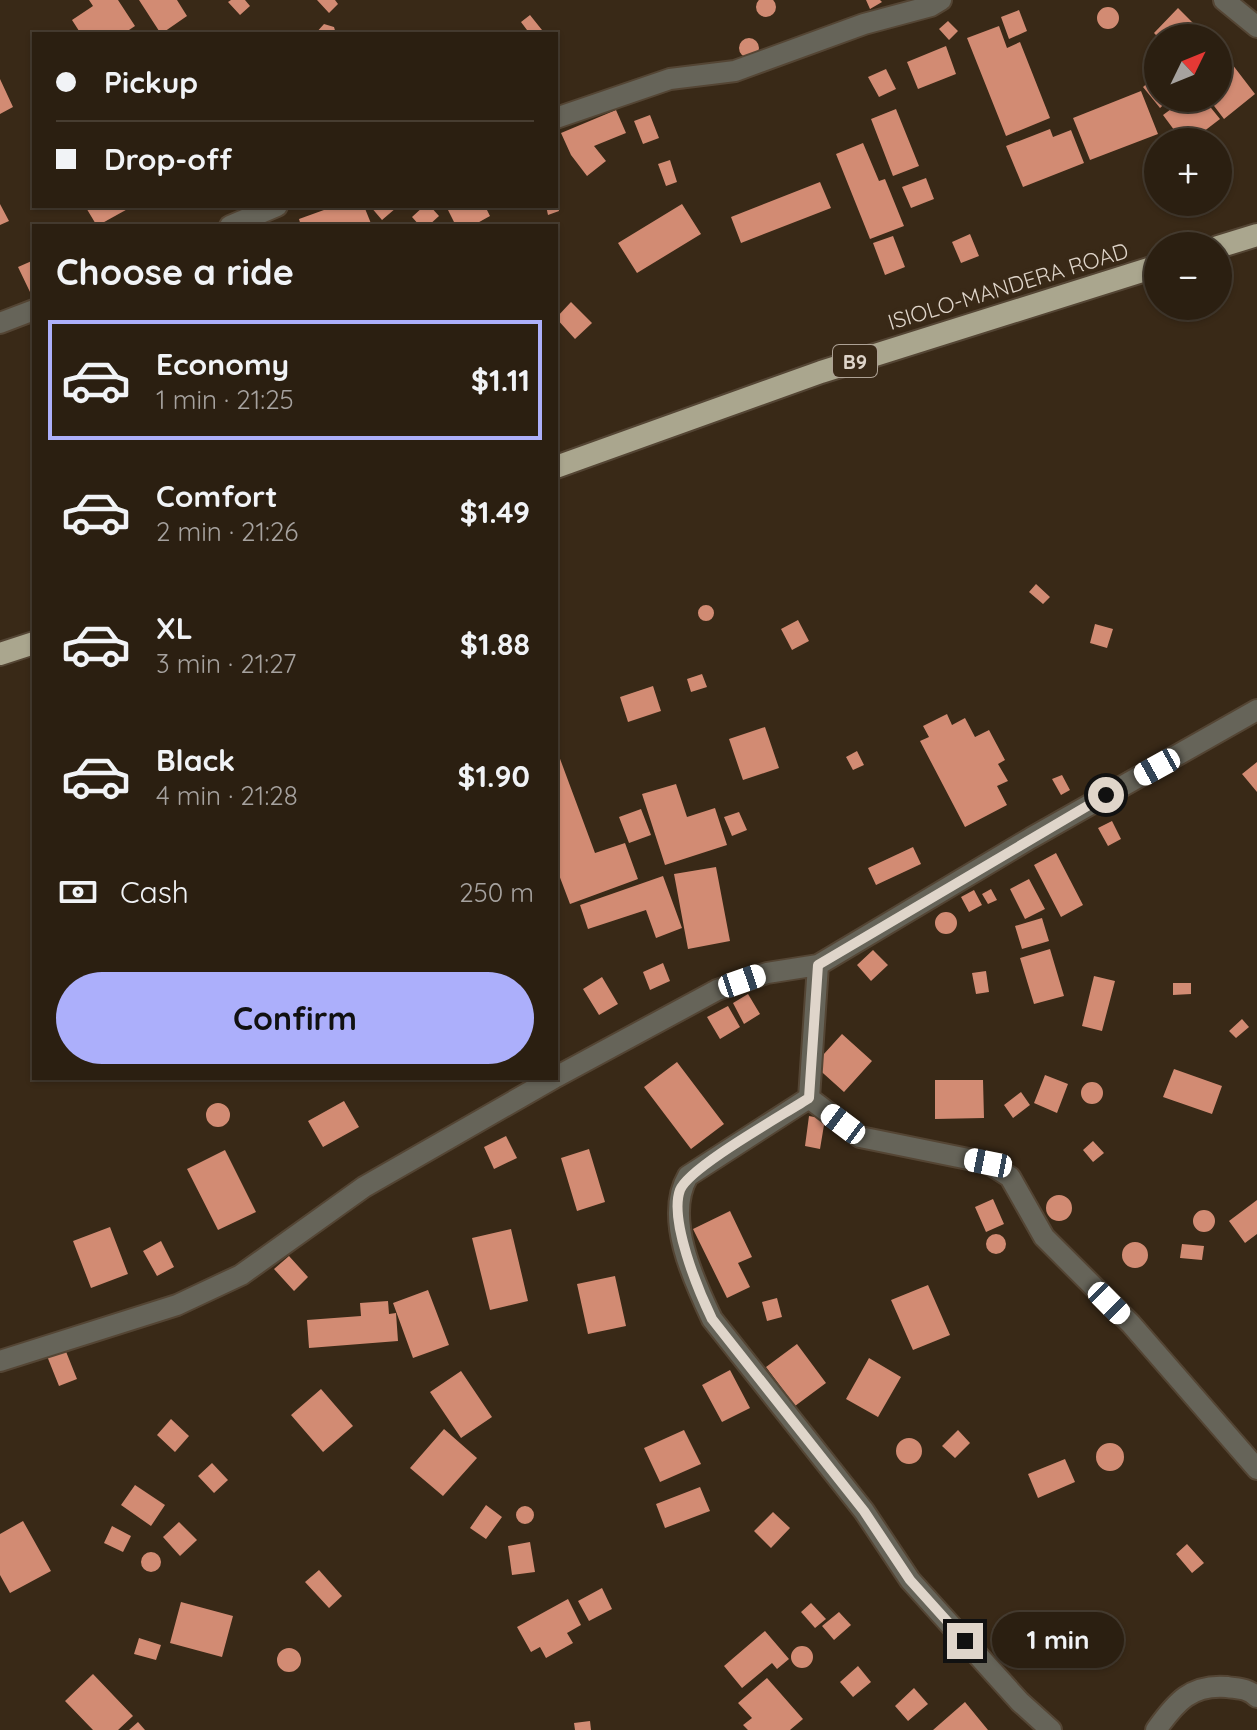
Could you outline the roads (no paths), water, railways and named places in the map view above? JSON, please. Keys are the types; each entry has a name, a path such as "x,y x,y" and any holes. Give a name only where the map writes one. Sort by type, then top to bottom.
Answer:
{"highway":[{"path":"1232,243 1257,235"},
{"name":"ISIOLO-MANDERA ROAD","path":"558,466 821,372 1144,270"},
{"path":"0,654 32,644"}],"street":[{"path":"558,117 670,79 735,71 864,24 931,6 941,0"},
{"path":"1224,0 1257,27"},
{"path":"235,224 272,208"},
{"path":"0,323 32,311"},
{"path":"558,1076 717,990 767,973 818,965 1031,838 1257,710"},
{"path":"809,1098 818,965"},
{"path":"0,1361 177,1305 241,1275 364,1187 551,1080"},
{"path":"809,1098 860,1137 988,1163 1010,1177 1044,1237 1131,1324 1257,1469"},
{"path":"809,1098 688,1176 677,1204 695,1285 712,1319 864,1511 910,1580 1020,1702 1051,1730"},
{"path":"1156,1730 1176,1700 1205,1685 1249,1689 1257,1697"}]}
